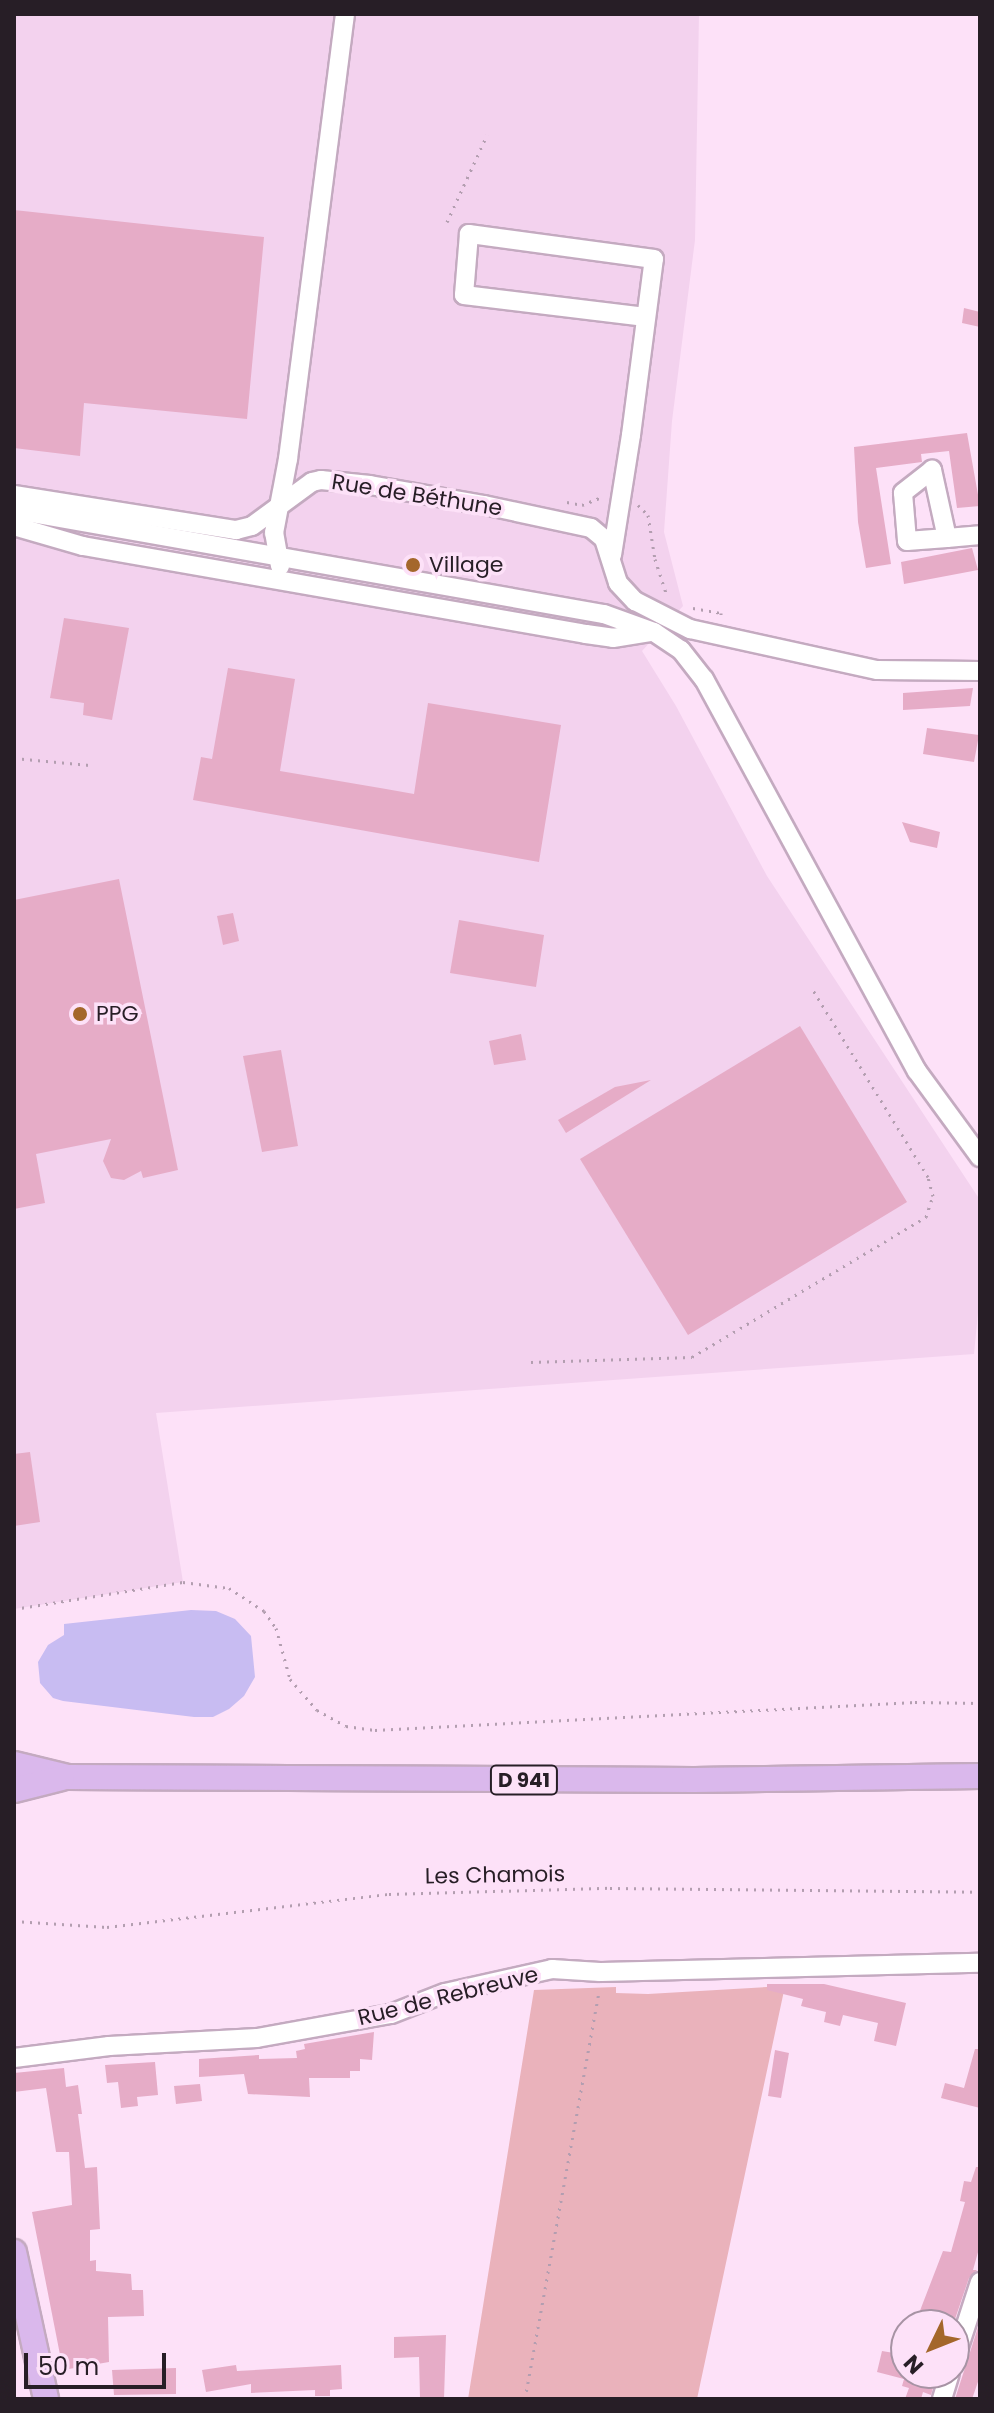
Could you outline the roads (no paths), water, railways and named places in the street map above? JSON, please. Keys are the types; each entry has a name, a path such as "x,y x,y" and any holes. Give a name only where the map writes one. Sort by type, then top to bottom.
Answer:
{"main road":[{"name":"D 941","path":"14,1764 68,1777 694,1780 980,1776"},
{"name":"D 941","path":"14,1790 68,1777"},
{"path":"14,2252 46,2399"}],"street":[{"path":"291,581 276,555 274,533 288,459 345,14"},
{"path":"612,555 621,499 654,259 469,234 464,295 646,317"},
{"path":"288,459 312,482"},
{"name":"Rue de Béthune","path":"14,495 236,530 252,526 312,482 370,485 591,528"},
{"path":"586,634 614,601 618,583 612,555 604,539 591,528 621,499"},
{"path":"14,510 604,614 654,632 681,650 704,679 917,1071 980,1157"},
{"path":"14,526 83,546 586,634 613,638 690,629"},
{"path":"947,538 980,535"},
{"path":"618,583 635,601 690,629 877,670 980,671"},
{"name":"Rue de Rebreuve","path":"14,2058 109,2046 257,2038 391,2014 445,1993 552,1969 600,1972 980,1963"},
{"path":"970,2313 980,2282"}],"place":[{"name":"Village","path":"413,565"},
{"name":"PPG","path":"80,1014"}]}
